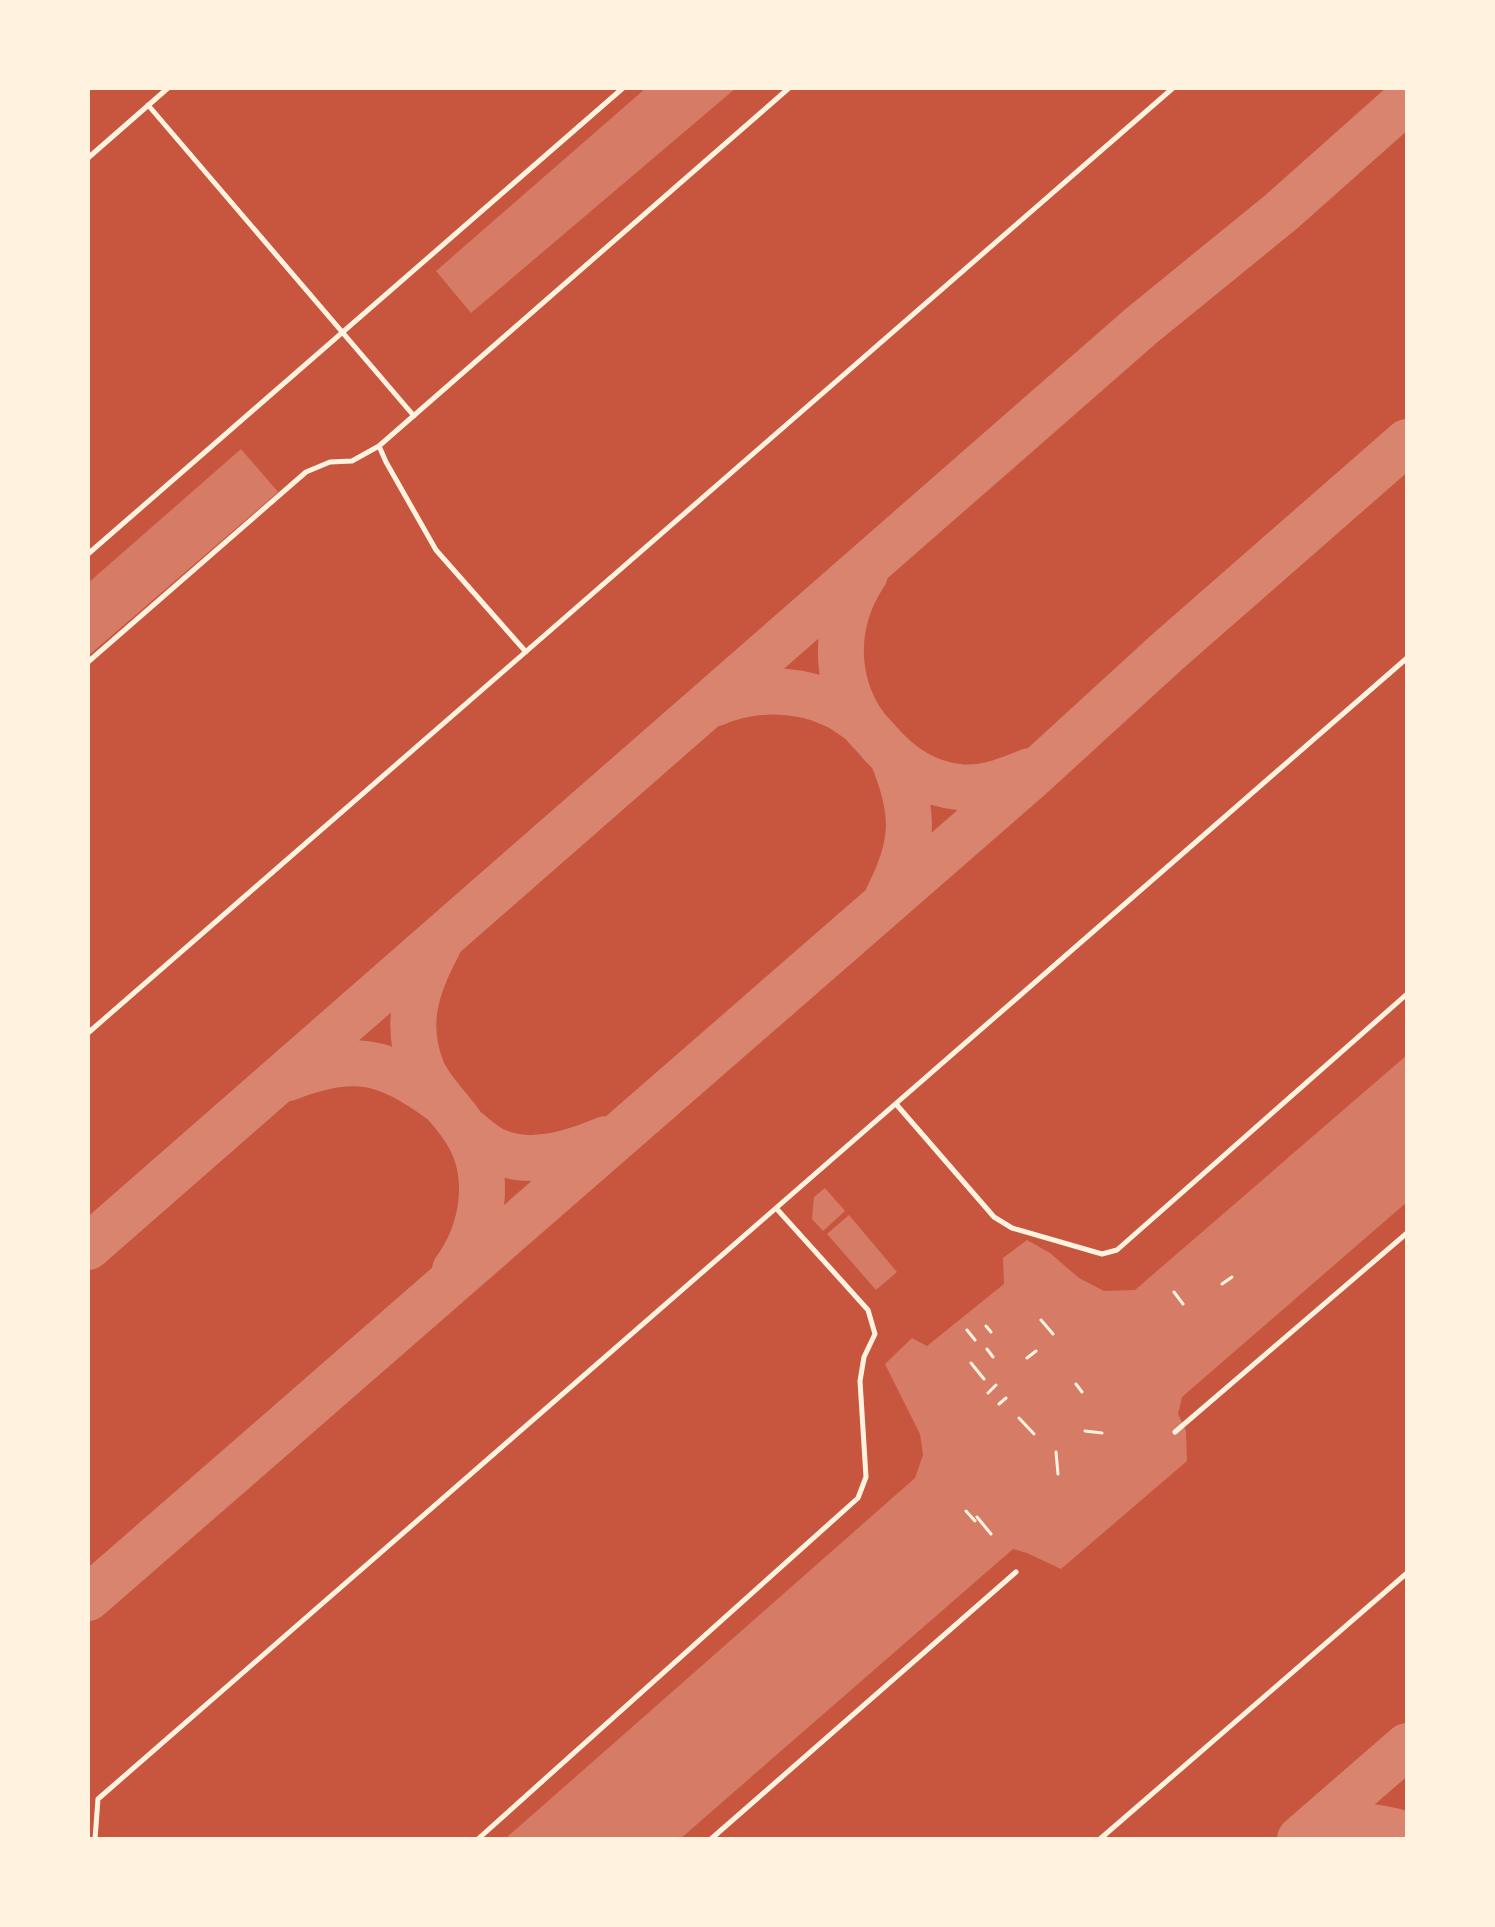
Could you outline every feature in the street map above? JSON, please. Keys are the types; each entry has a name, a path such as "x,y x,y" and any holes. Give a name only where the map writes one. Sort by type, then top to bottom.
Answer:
{"lane":[{"path":"88,158 168,88"},
{"path":"88,554 623,88"},
{"path":"88,662 306,472 330,462 352,461 379,446 789,88"},
{"path":"88,1033 1173,88"},
{"path":"148,105 414,416"},
{"path":"379,446 436,550 526,652"},
{"path":"95,1839 98,1799 1407,658"},
{"path":"896,1104 994,1217 1012,1228 1102,1254 1117,1250 1407,994"},
{"path":"478,1839 858,1498 866,1477 860,1381 864,1357 875,1334 868,1310 776,1208"},
{"path":"1175,1432 1407,1233"},
{"path":"711,1839 1016,1572"},
{"path":"1100,1839 1407,1573"}],"path":[{"path":"1222,1284 1232,1277"},
{"path":"1174,1292 1183,1304"},
{"path":"1041,1320 1053,1334"},
{"path":"986,1326 991,1332"},
{"path":"967,1330 975,1340"},
{"path":"987,1349 993,1357"},
{"path":"1027,1358 1036,1351"},
{"path":"971,1363 984,1379"},
{"path":"1076,1384 1082,1392"},
{"path":"988,1393 996,1385"},
{"path":"999,1404 1006,1398"},
{"path":"1019,1418 1034,1434"},
{"path":"1085,1431 1102,1433"},
{"path":"1056,1452 1058,1474"},
{"path":"966,1511 991,1534"}],"building":[{"path":"646,88 736,88 471,313 436,271"},
{"path":"241,449 278,492 88,656 88,583"},
{"path":"1407,1055 1407,1202 1182,1397 1178,1414 1186,1431 1187,1461 1061,1569 1013,1549 680,1839 505,1839 915,1478 923,1455 920,1434 885,1364 912,1338 927,1346 1004,1284 1003,1258 1027,1240 1050,1253 1079,1278 1104,1291 1135,1290"},
{"path":"825,1188 845,1211 823,1231 812,1219 814,1197"},
{"path":"849,1215 897,1272 876,1290 827,1234"}],"taxiway":[{"path":"88,1247 1141,326 1281,212 1407,100"},
{"path":"88,1598 1027,780 1167,652 1407,442"},
{"path":"865,574 847,610 841,649 846,688 864,725 897,760 915,773 936,782 978,787 996,784 1030,771"},
{"path":"713,704 760,692 807,695 837,706 864,724"},
{"path":"888,896 903,860 909,828 905,795 893,758"},
{"path":"438,946 415,1006 414,1037 426,1078 460,1122 474,1147 482,1183 473,1237 455,1270"},
{"path":"288,1078 331,1065 367,1064 402,1076 440,1100"},
{"path":"465,1129 490,1148 504,1154 533,1158 563,1154 606,1139"},
{"path":"1300,1839 1407,1746"},
{"path":"1310,1839 1322,1833 1358,1826 1407,1835"}]}
